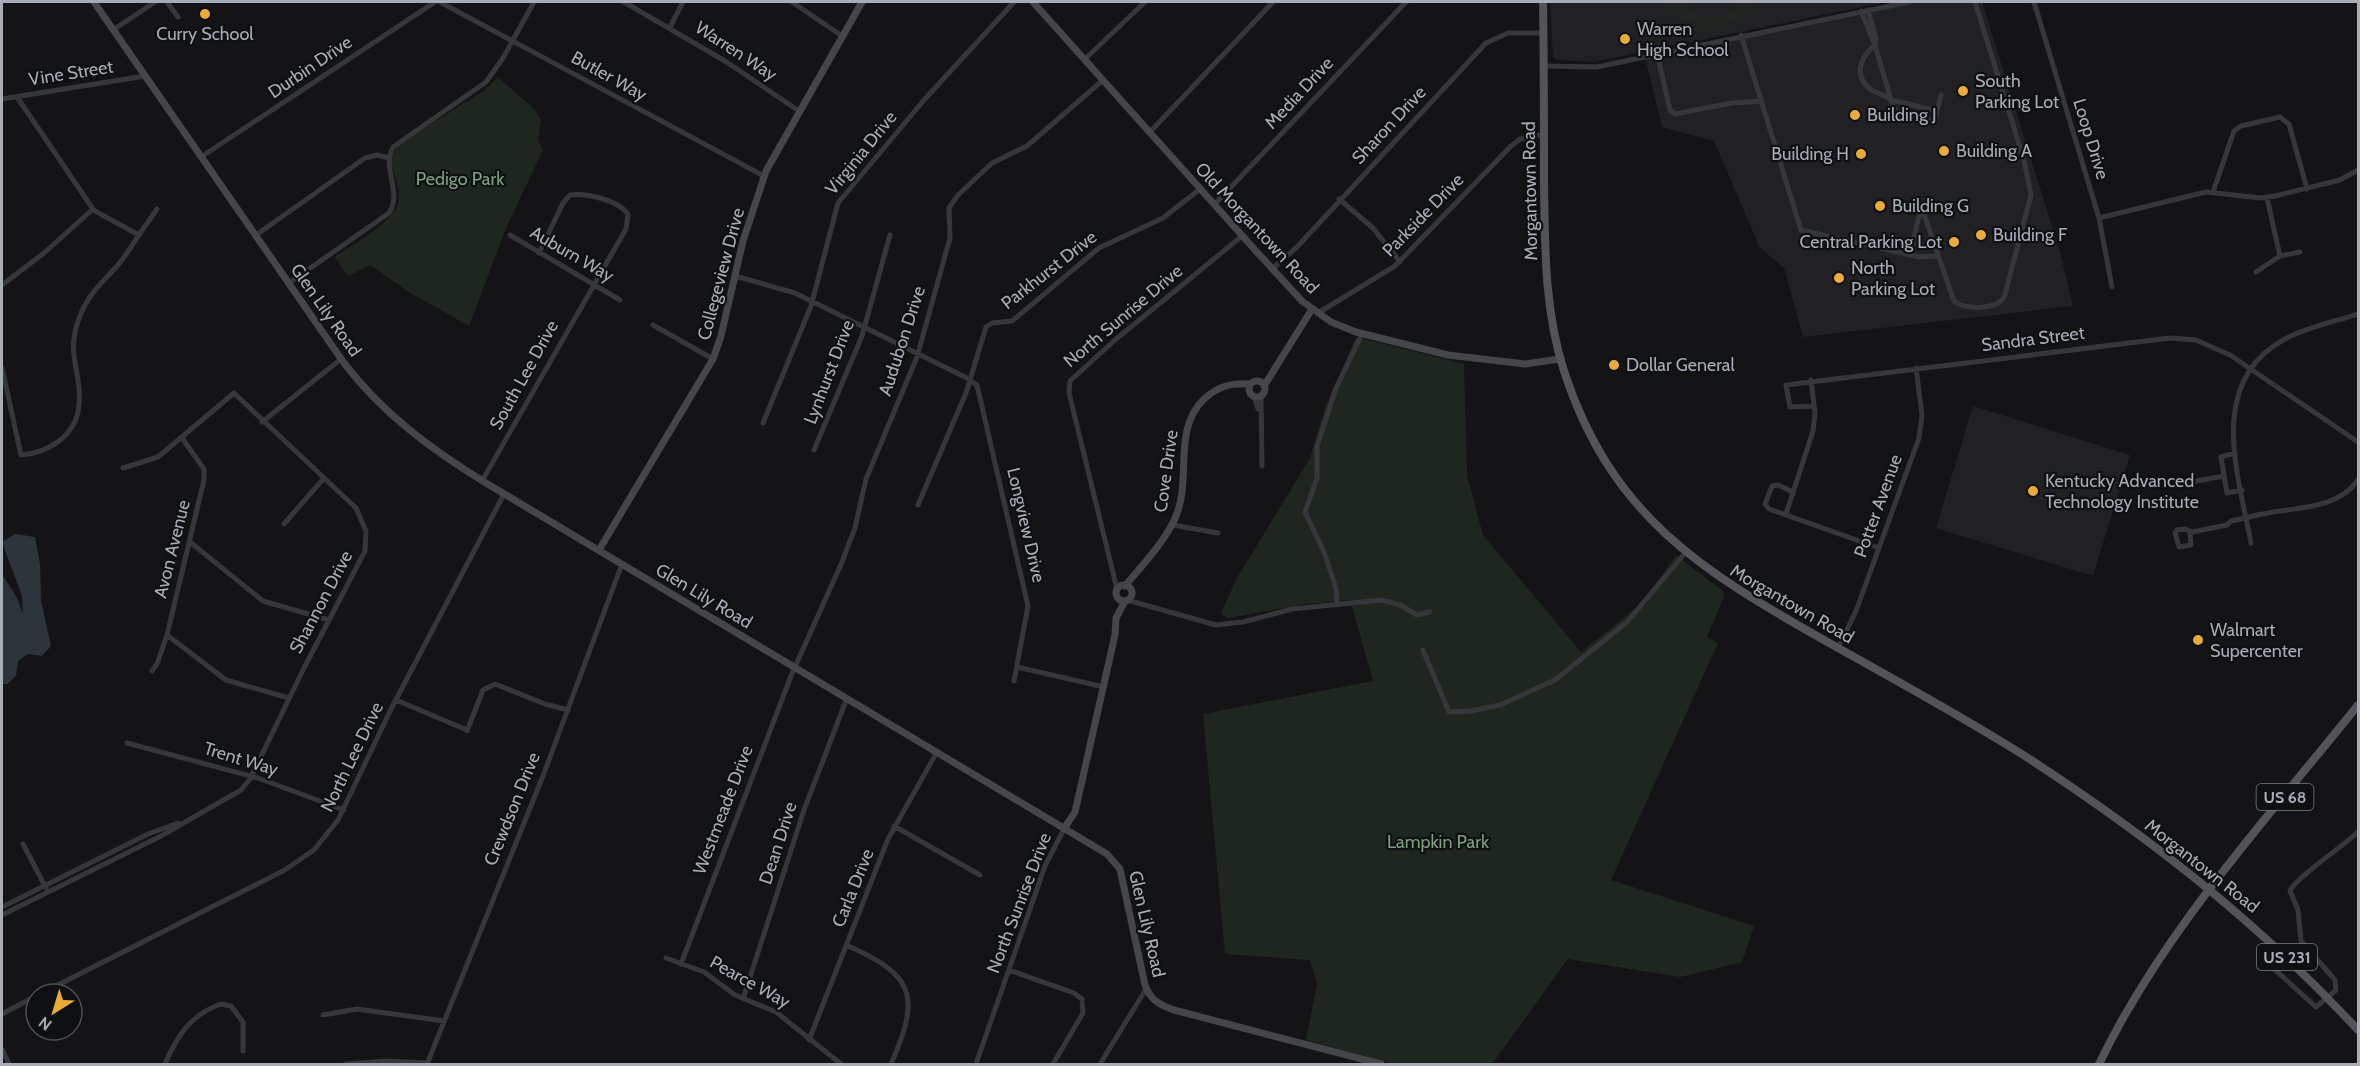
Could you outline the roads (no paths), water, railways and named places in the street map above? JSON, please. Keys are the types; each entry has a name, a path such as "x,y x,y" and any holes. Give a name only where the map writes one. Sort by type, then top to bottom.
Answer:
{"main road":[{"name":"Morgantown Road","path":"1543,2 1546,276 1550,314 1560,359 1582,417 1614,474 1641,510 1685,553 1730,586 2027,758 2100,806 2250,921 2328,997 2358,1030"},
{"name":"US 68","path":"2098,1065 2148,974 2211,889 2358,705"}],"street":[{"name":"Glen Lily Road","path":"94,2 341,359 368,392 414,436 482,481 1107,854 1120,869 1146,989 1157,1003 1174,1010 1381,1065"},
{"path":"113,30 155,2"},
{"path":"167,2 178,17"},
{"name":"Durbin Drive","path":"201,157 435,2"},
{"name":"Butler Way","path":"440,2 764,176"},
{"path":"289,283 389,213 395,197 389,171 389,158 397,144 486,82 513,41 534,2"},
{"name":"Warren Way","path":"624,2 670,27 799,111"},
{"path":"670,27 683,2"},
{"path":"792,2 842,36"},
{"name":"Collegeview Drive","path":"599,550 713,359 743,241 764,176 862,2"},
{"name":"Virginia Drive","path":"763,423 812,301 840,199 924,100 1014,2"},
{"name":"Old Morgantown Road","path":"1033,2 1272,269 1315,311 1339,327 1428,352 1476,360 1525,364 1560,359"},
{"path":"1085,59 1145,2"},
{"path":"1149,133 1274,2"},
{"name":"Media Drive","path":"1214,205 1406,2"},
{"path":"1544,66 1597,67 1909,2"},
{"path":"1910,255 1919,216 1924,214 1951,297 1957,304 1968,308 2001,302 2031,195 2024,160 1975,2"},
{"name":"Loop Drive","path":"2034,2 2099,218 2112,287"},
{"path":"1864,11 1876,39 1875,45 1892,109 1899,114 1927,121 1934,120 1941,95"},
{"name":"Sharon Drive","path":"1272,269 1486,43 1508,33 1543,33"},
{"path":"1742,35 1801,230 1925,258 1938,256"},
{"path":"1875,45 1862,57 1860,68 1864,82 1891,100 1937,111"},
{"path":"1657,53 1670,110 1675,114 1732,103 1761,101"},
{"name":"Vine Street","path":"2,99 145,76"},
{"name":"Audubon Drive","path":"795,667 842,562 855,528 866,479 917,353 950,238 951,204 992,163 1027,146 1103,80"},
{"path":"1881,94 1887,88"},
{"path":"17,97 93,209 139,235"},
{"path":"2213,192 2234,131 2241,126 2280,117 2289,124 2307,189"},
{"name":"Parkside Drive","path":"1250,384 1255,381 1262,384 1272,374 1315,311 1400,262 1511,146 1520,140 1544,134"},
{"path":"256,235 365,158 377,155 389,158"},
{"path":"2099,218 2213,192 2267,198 2340,180 2358,170"},
{"name":"Parkhurst Drive","path":"918,504 970,380 987,326 1012,321 1099,248 1163,219 1200,189"},
{"name":"South Lee Drive","path":"482,481 628,224 629,216 623,208 600,199 570,195 563,203 539,253"},
{"path":"2267,198 2280,256"},
{"path":"1340,199 1372,228 1400,262"},
{"path":"2,285 44,253 93,209"},
{"path":"2,368 21,455 34,454 54,445 70,431 79,407 73,359 73,333 85,303 94,289 120,264 157,209"},
{"name":"Auburn Way","path":"510,235 620,300"},
{"name":"Lynhurst Drive","path":"814,450 865,327 890,235"},
{"name":"North Sunrise Drive","path":"976,1065 1045,866 1065,827 1075,813 1104,687 1118,613 1125,593 1114,579 1069,383 1074,375 1114,340 1242,236"},
{"path":"2256,272 2267,262 2280,256 2300,252"},
{"path":"735,276 788,290 970,380"},
{"path":"2251,543 2232,424 2240,389 2251,370 2271,348 2284,340 2358,314"},
{"path":"653,325 713,359"},
{"path":"1338,604 1336,588 1324,552 1305,512 1317,478 1317,446 1336,388 1362,334"},
{"name":"Sandra Street","path":"1814,406 1790,407 1785,387 1788,383 2179,338 2211,345 2358,442"},
{"path":"262,422 341,359"},
{"name":"Potter Avenue","path":"1838,648 1879,548 1921,430 1922,415 1916,368"},
{"name":"Longview Drive","path":"970,380 978,387 982,397 1027,601 1027,623 1014,681"},
{"path":"1786,514 1813,431 1814,406 1811,380"},
{"path":"1237,384 1255,395"},
{"path":"1250,384 1259,413 1262,466"},
{"name":"Cove Drive","path":"1125,593 1133,578 1173,525 1180,503 1186,435 1191,416 1217,388 1250,384"},
{"path":"1255,395 1262,384"},
{"name":"Shannon Drive","path":"2,915 236,795 252,776 366,548 367,535 356,508 262,422 234,393 182,438"},
{"path":"123,468 152,460 182,438"},
{"name":"Avon Avenue","path":"152,671 157,664 167,635 205,473 200,461 182,438"},
{"path":"2235,453 2221,457 2227,493 2242,490"},
{"path":"2180,484 2224,476"},
{"path":"284,524 324,478"},
{"path":"2190,531 2333,501 2346,494 2358,480"},
{"path":"1793,492 1775,485 1770,488 1765,500 1769,508 1879,548"},
{"name":"North Lee Drive","path":"64,982 299,862 321,844 344,810 396,700 504,494"},
{"path":"1173,525 1218,533"},
{"path":"190,542 263,601 329,620"},
{"path":"1423,650 1449,712 1482,710 1518,699 1554,680 1627,622 1685,553"},
{"name":"Crewdson Drive","path":"427,1064 568,710 622,564"},
{"path":"1125,593 1137,602 1211,624 1243,622 1292,609 1382,600 1400,605 1417,615 1430,612"},
{"path":"167,635 226,680 289,698"},
{"name":"Westmeade Drive","path":"681,964 795,667"},
{"path":"1017,667 1104,687"},
{"path":"396,700 467,730 483,690 495,684 545,704 568,710"},
{"name":"Dean Drive","path":"743,999 804,810 847,698"},
{"name":"Trent Way","path":"127,743 252,776 344,810"},
{"name":"Carla Drive","path":"809,1040 894,826 937,752"},
{"name":"Shannon Drive","path":"2,907 156,831 179,823"},
{"path":"894,826 980,875"},
{"path":"2263,958 2315,1006 2321,1006 2336,989 2336,981 2301,941 2298,910 2290,891 2296,881 2358,832"},
{"path":"23,843 48,892"},
{"path":"113,852 116,858"},
{"path":"846,945 892,969 907,989 908,1013 891,1065"},
{"name":"Pearce Way","path":"666,958 708,975 743,999 776,1012 841,1065"},
{"path":"1009,970 1074,993 1082,999 1083,1013 1053,1065"},
{"path":"1100,1065 1146,989"},
{"path":"2,1014 24,1002"},
{"path":"165,1065 184,1028 221,1004 231,1006 243,1022 243,1051"},
{"path":"323,1015 357,1009 444,1021"},
{"path":"2,1049 9,1065"},
{"path":"346,1065 386,1061 427,1064"}],"place":[{"name":"Curry School","path":"205,14"},
{"name":"Warren High School","path":"1625,39"},
{"name":"South Parking Lot","path":"1963,91"},
{"name":"Building J","path":"1855,115"},
{"name":"Building A","path":"1944,151"},
{"name":"Building H","path":"1861,154"},
{"name":"Building G","path":"1880,206"},
{"name":"Building F","path":"1981,235"},
{"name":"Central Parking Lot","path":"1954,242"},
{"name":"North Parking Lot","path":"1839,278"},
{"name":"Dollar General","path":"1614,365"},
{"name":"Kentucky Advanced Technology Institute","path":"2033,491"},
{"name":"Walmart Supercenter","path":"2198,640"}],"park label":[{"name":"Pedigo Park","path":"460,179"},
{"name":"Lampkin Park","path":"1438,842"}]}
